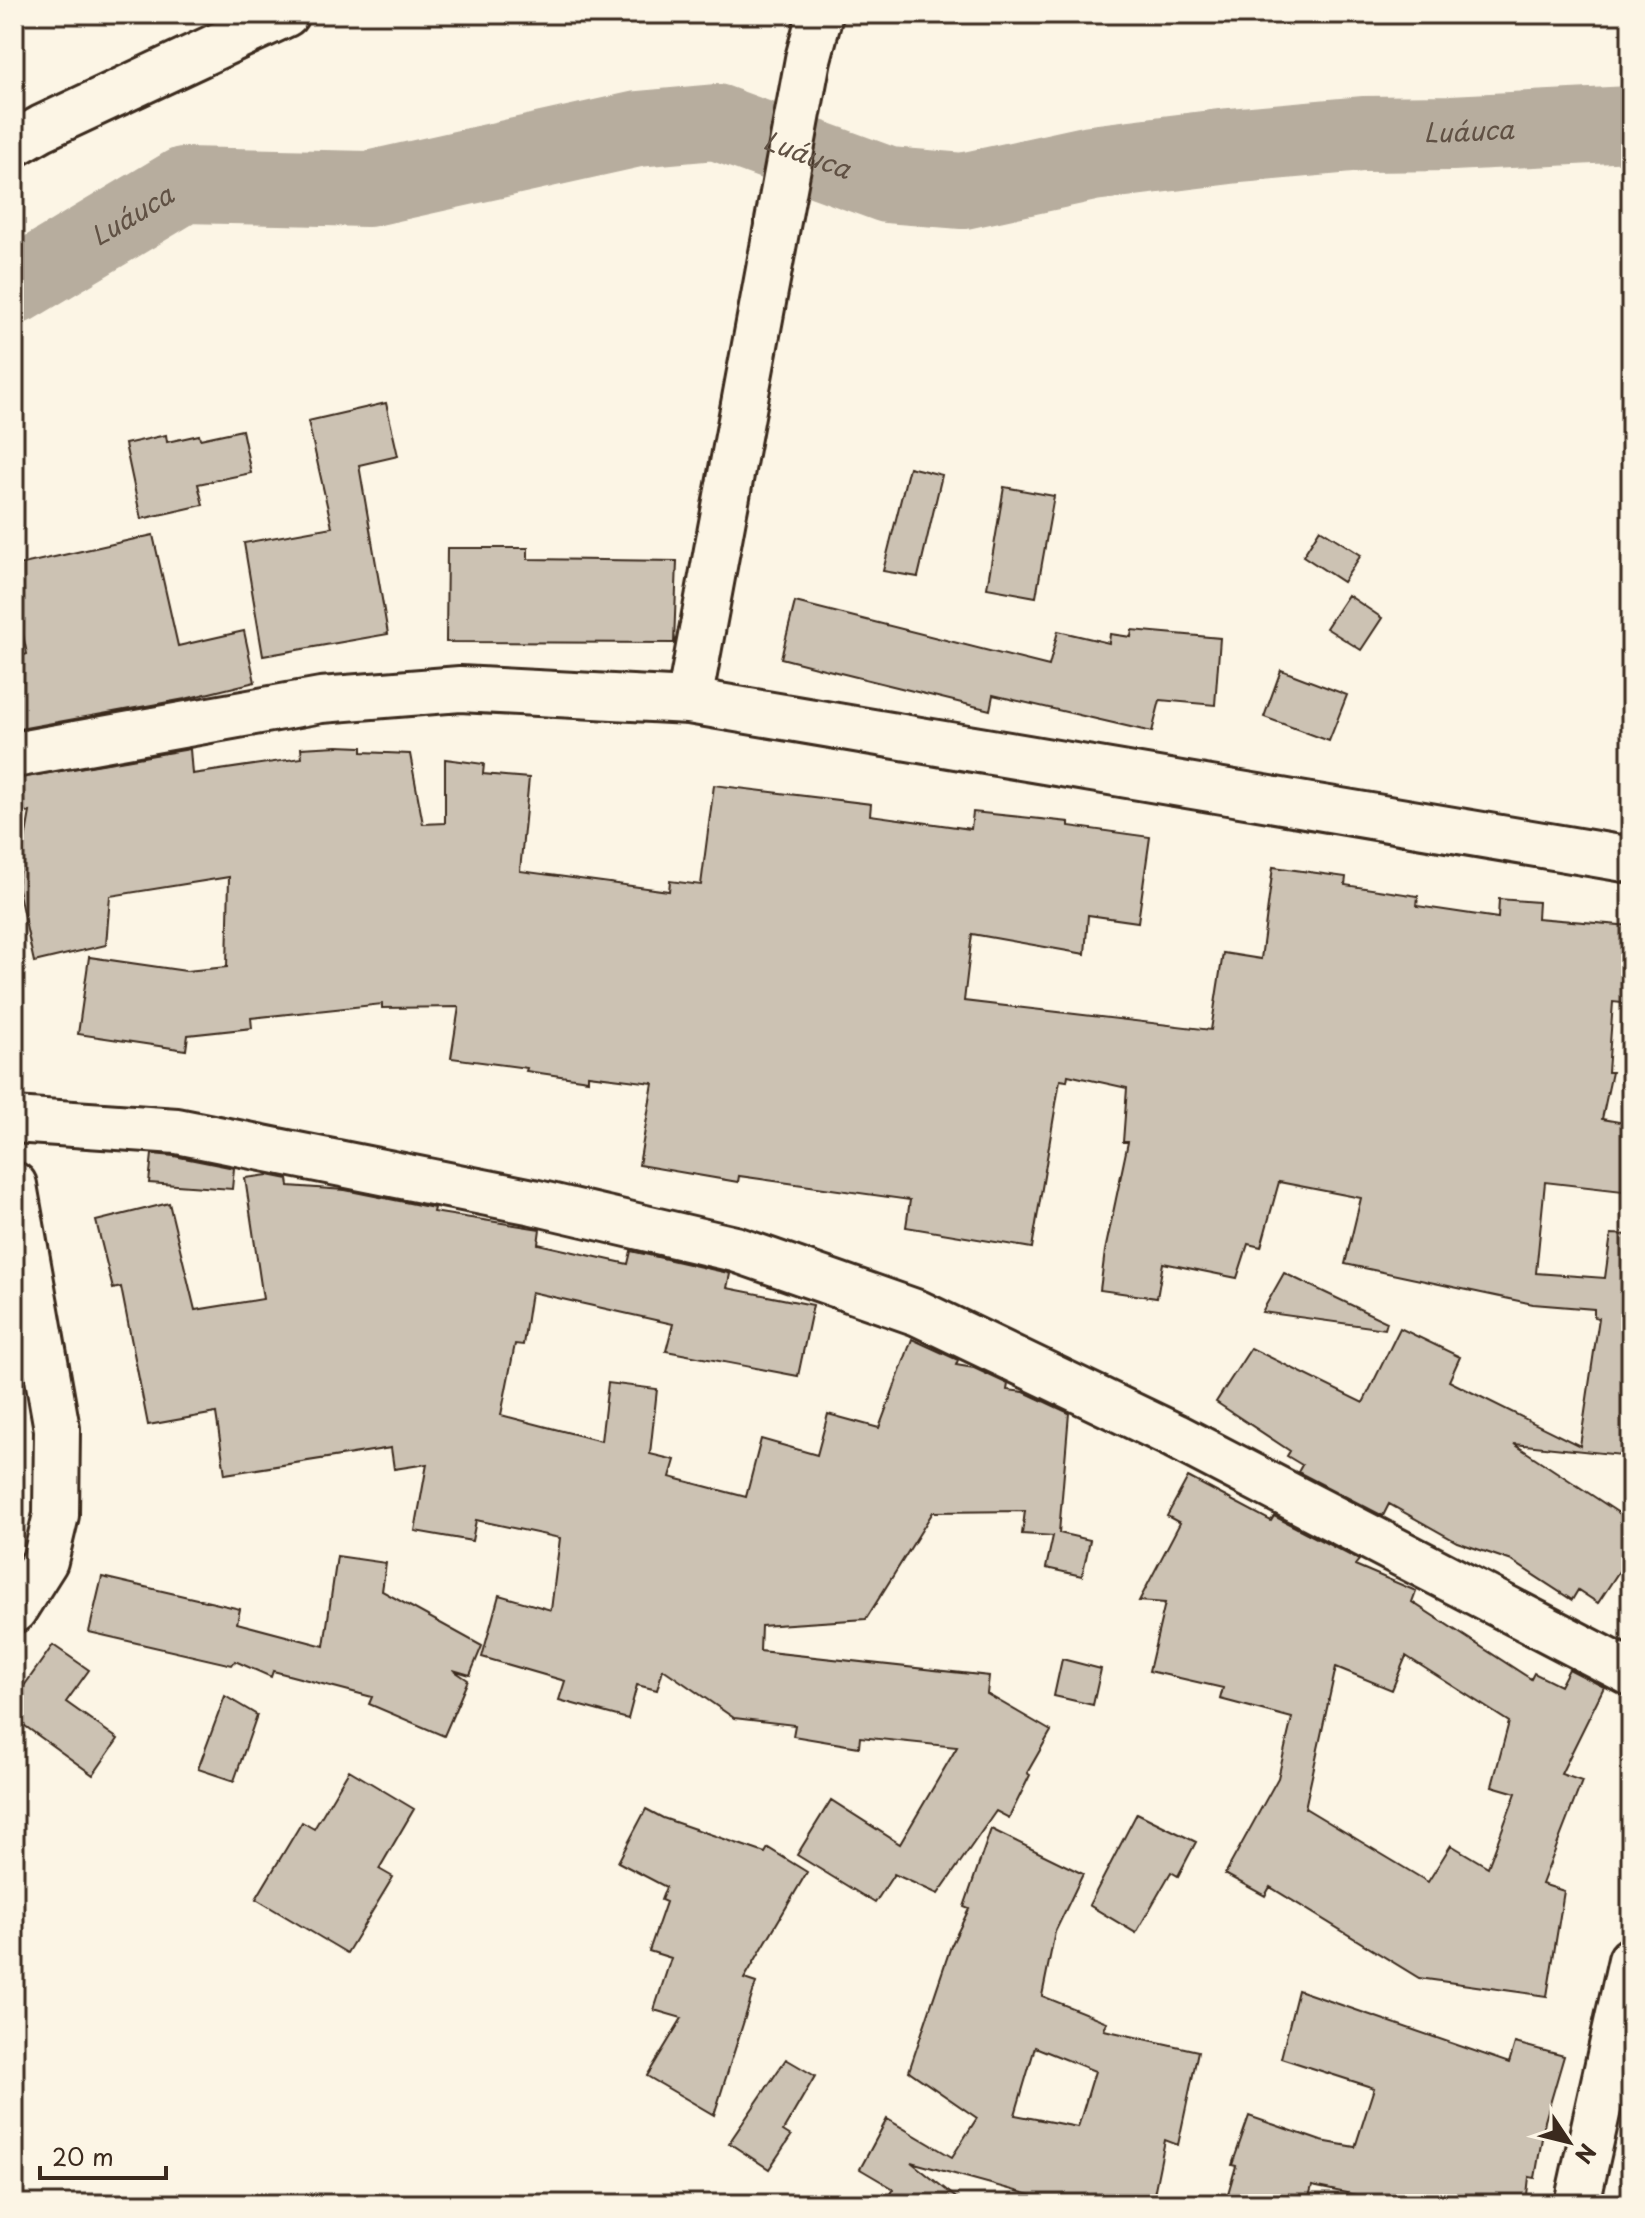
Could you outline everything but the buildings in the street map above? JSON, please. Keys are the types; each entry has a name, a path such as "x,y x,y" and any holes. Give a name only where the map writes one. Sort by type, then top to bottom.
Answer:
{"street":[{"path":"14,144 286,14"},
{"path":"689,701 808,59 820,14"},
{"path":"14,755 321,700 460,689 689,701 1631,860"},
{"path":"14,1120 177,1131 533,1202 735,1249 918,1313 1175,1436 1631,1673"},
{"path":"14,1185 57,1429 56,1515 45,1561 14,1610"},
{"path":"1577,2204 1631,1960"}],"waterway":[{"name":"Luáuca","path":"14,287 184,185 368,189 638,129 716,122 888,185 963,191 1092,163 1229,146 1363,134 1631,124"}]}
